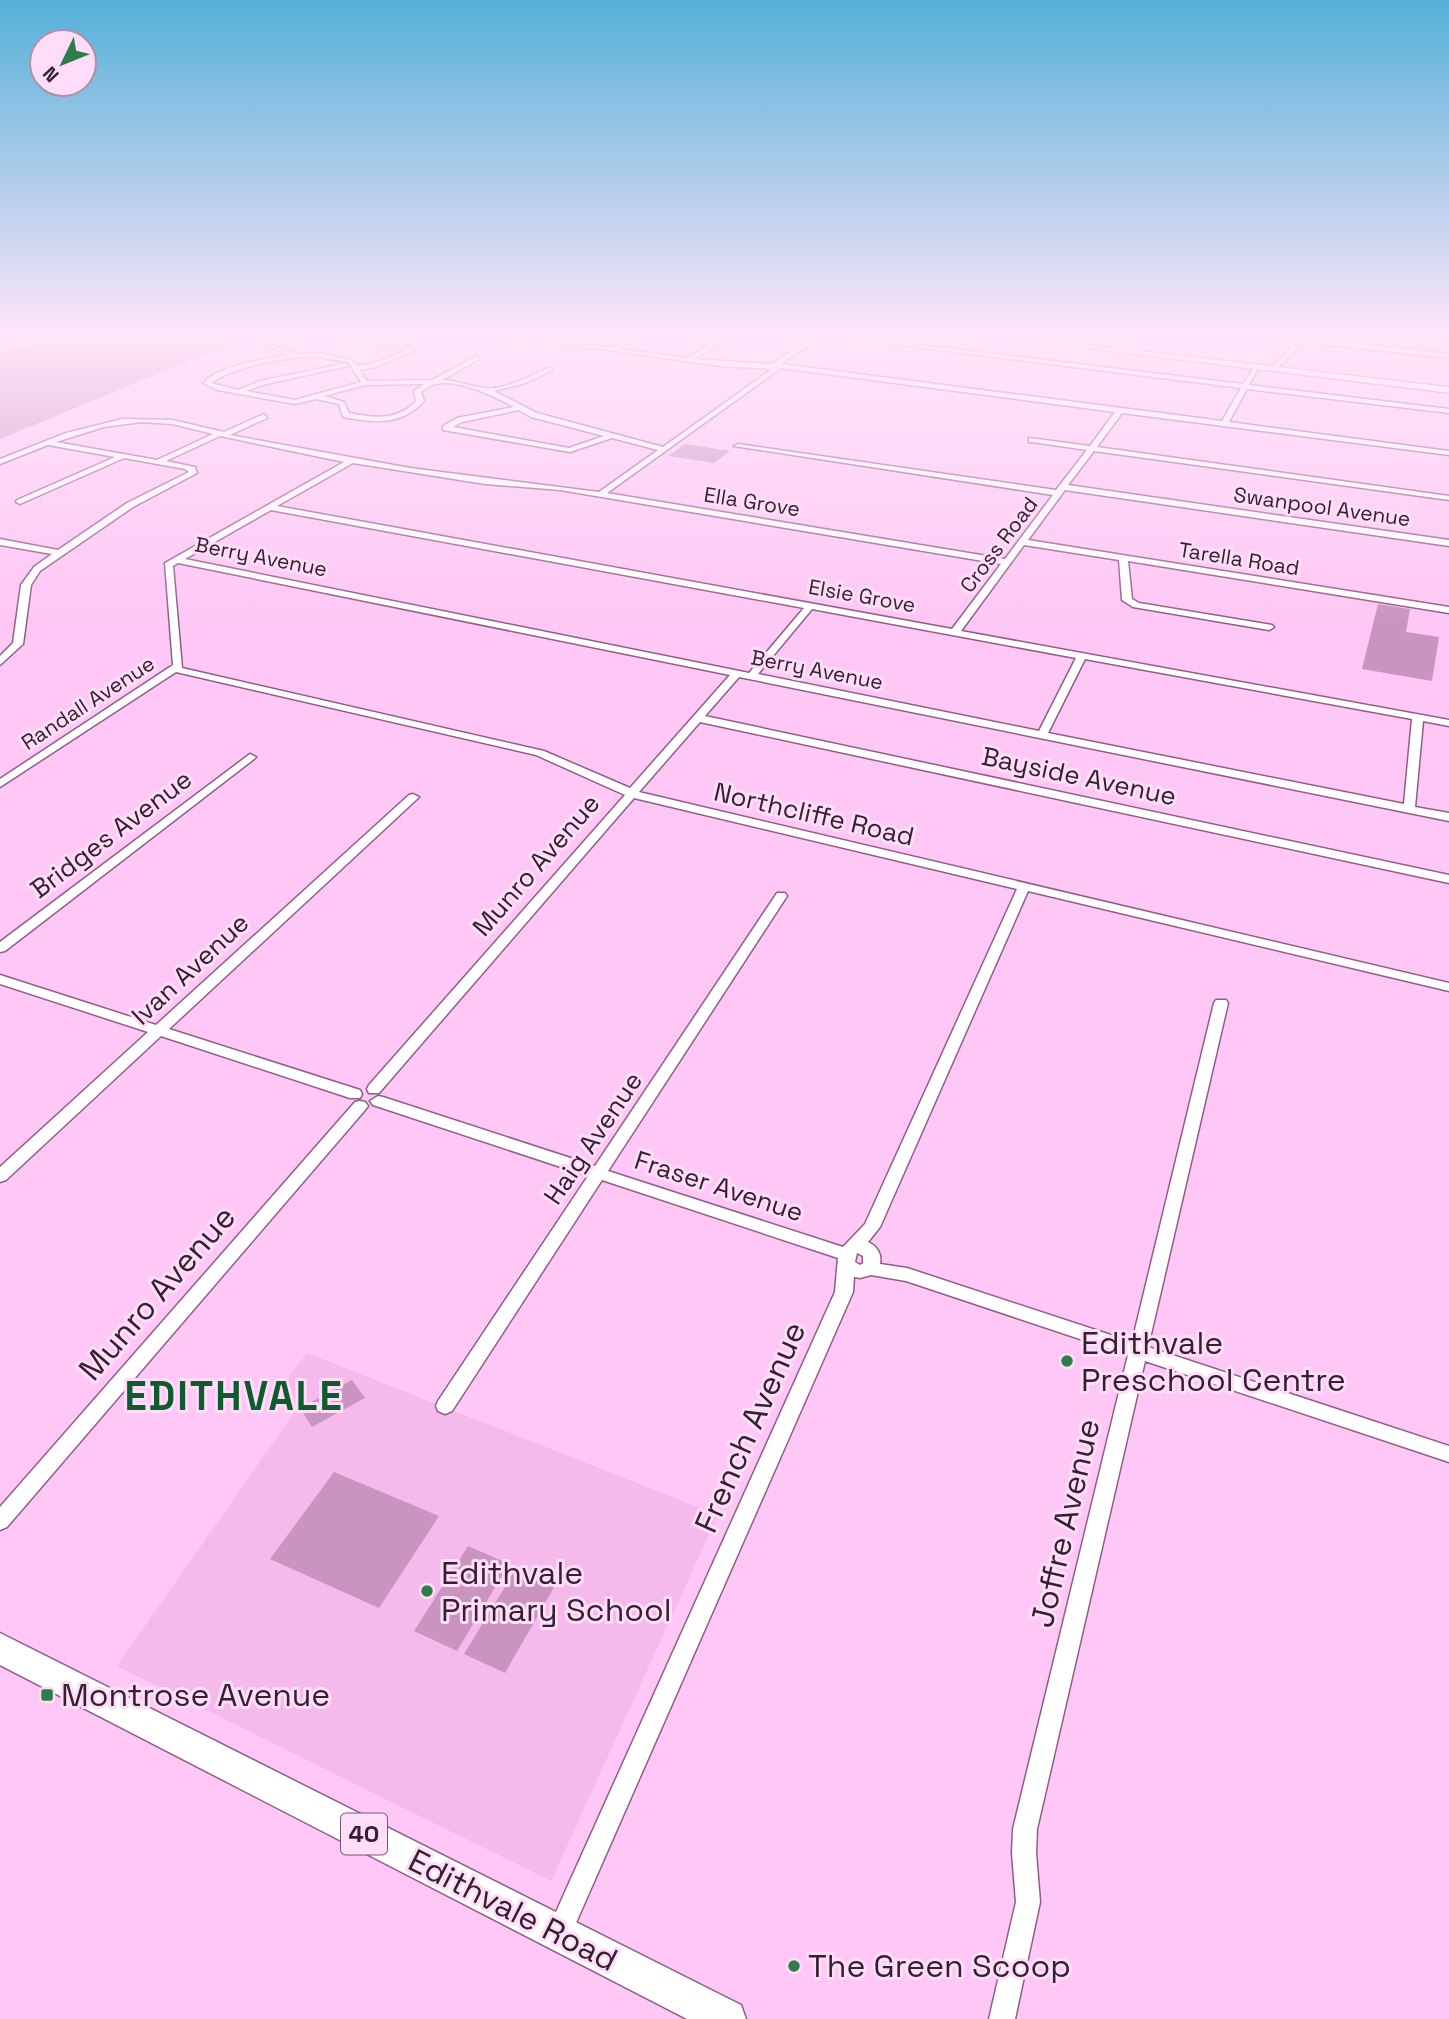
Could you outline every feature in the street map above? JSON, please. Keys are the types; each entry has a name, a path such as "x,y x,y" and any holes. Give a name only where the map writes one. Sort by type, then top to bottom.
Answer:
{"highway":[{"name":"Edithvale Road","path":"0,1648 727,2019"}],"street":[{"name":"Ella Grove","path":"0,462 78,431"},
{"name":"Ella Grove","path":"216,431 256,443 353,460 513,486 559,488 1008,562"},
{"path":"158,462 227,431"},
{"path":"464,431 570,450 610,436"},
{"path":"594,431 664,448"},
{"path":"600,495 687,431"},
{"name":"Cross Road","path":"955,632 1104,431"},
{"path":"1280,431 1449,453"},
{"path":"1032,440 1449,498"},
{"path":"0,662 18,644 26,585 37,569 130,505 193,473 192,469 158,462 47,443"},
{"name":"Swanpool Avenue","path":"738,446 1449,543"},
{"path":"20,502 123,456"},
{"path":"176,560 353,460"},
{"name":"Elsie Grove","path":"268,507 1449,723"},
{"path":"0,542 59,553"},
{"name":"Tarella Road","path":"1024,542 1449,610"},
{"path":"1124,558 1127,600 1136,605 1269,627"},
{"name":"Randall Avenue","path":"0,784 175,669 179,662 166,569 176,560"},
{"name":"Berry Avenue","path":"176,560 1449,817"},
{"path":"751,676 810,607"},
{"path":"1042,735 1082,656"},
{"name":"Northcliffe Road","path":"175,669 540,753 633,794 1449,987"},
{"name":"Munro Avenue","path":"0,1521 737,673"},
{"path":"1409,809 1418,717"},
{"name":"Bayside Avenue","path":"699,718 1449,878"},
{"name":"Bridges Avenue","path":"0,948 250,757"},
{"name":"Ivan Avenue","path":"0,1176 413,797"},
{"path":"860,1259 875,1235 873,1227 1024,887"},
{"name":"Haig Avenue","path":"445,1406 781,897"},
{"name":"Fraser Avenue","path":"1,978 1446,1451"},
{"name":"Joffre Avenue","path":"1002,2019 1027,1911 1025,1829 1221,1003"},
{"name":"French Avenue","path":"559,1932 844,1292 852,1289 860,1259"}],"shaded area":[{"path":"0,431 19,431 0,439"},
{"path":"685,444 730,451 714,463 668,456"},
{"path":"1378,604 1410,609 1406,632 1439,637 1432,681 1362,669"},
{"name":"Edithvale Primary School","path":"307,1353 718,1515 551,1881 117,1666 299,1406 298,1403 276,1394"},
{"path":"352,1380 365,1398 312,1427 300,1408"},
{"path":"334,1472 439,1516 379,1608 270,1559"},
{"path":"468,1546 509,1564 457,1651 414,1631"},
{"path":"517,1567 556,1584 505,1673 464,1654"}],"place":[{"name":"Edithvale Preschool Centre","path":"1067,1361"},
{"name":"Edithvale Primary School","path":"427,1591"},
{"name":"Montrose Avenue","path":"47,1695"},
{"name":"The Green Scoop","path":"794,1966"}],"district":[{"name":"EDITHVALE","path":"234,1396"}]}
